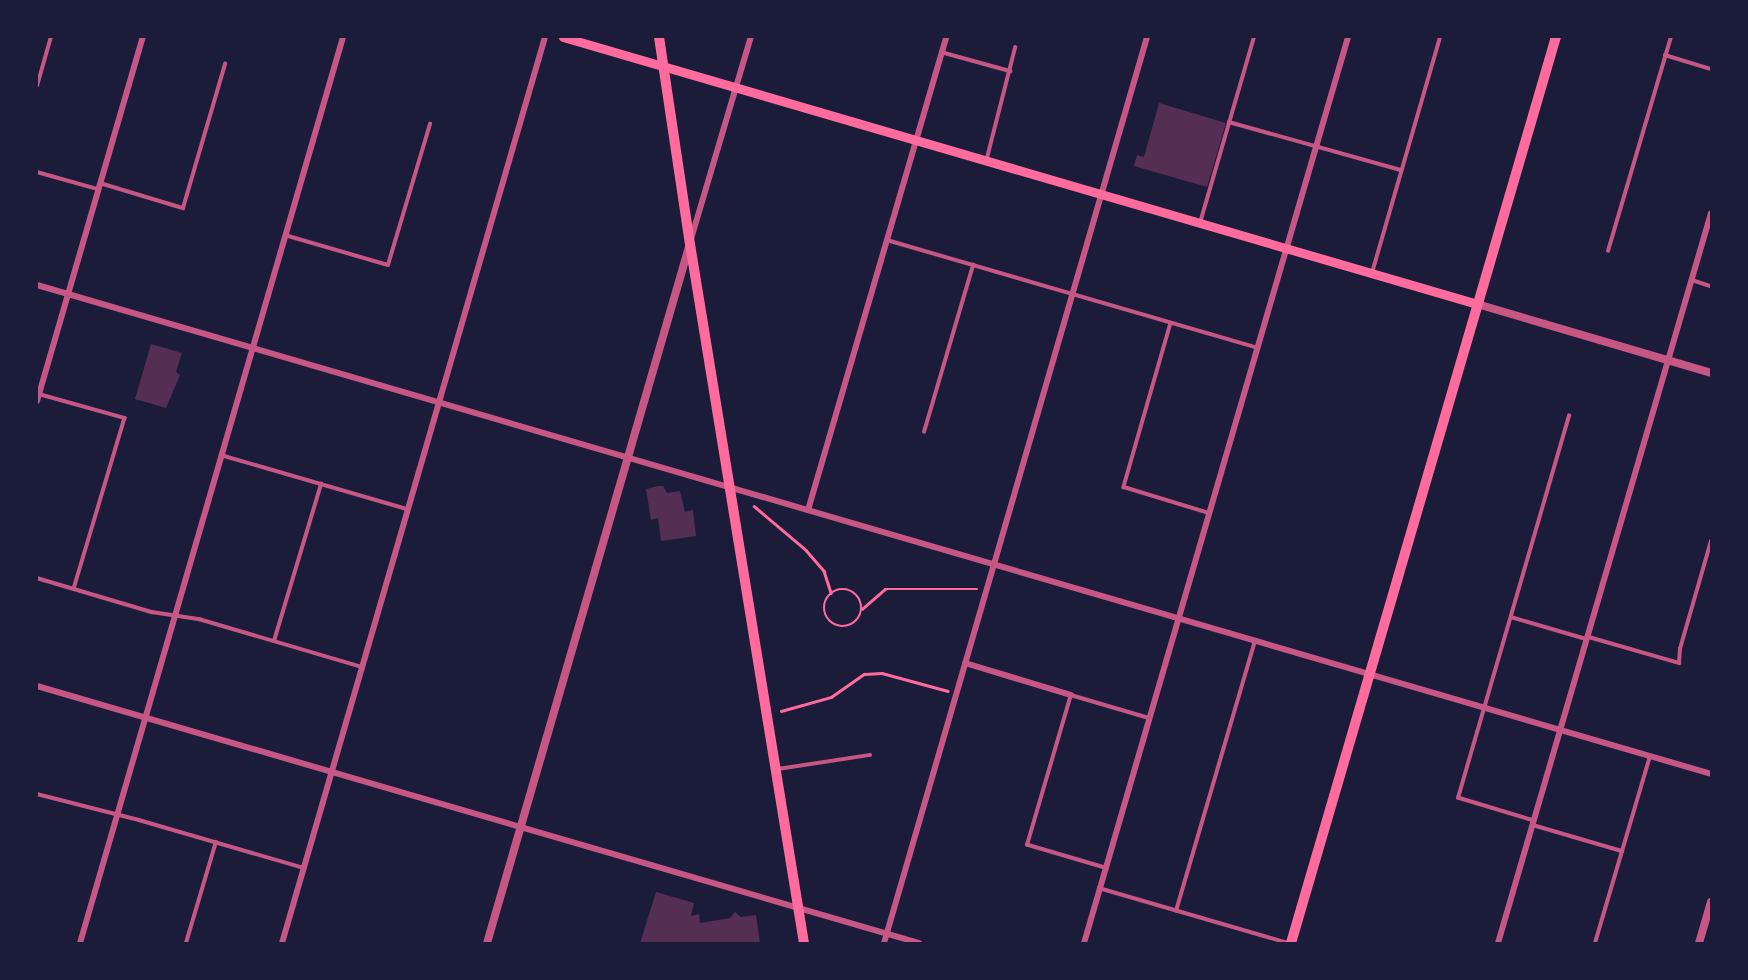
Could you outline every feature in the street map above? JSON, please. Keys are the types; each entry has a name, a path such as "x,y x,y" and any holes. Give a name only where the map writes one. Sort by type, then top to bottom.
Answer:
{"main road":[{"path":"564,37 1477,304"},
{"path":"659,37 690,244 732,487 804,943"},
{"path":"1290,943 1556,37"}],"street":[{"path":"38,396 143,37"},
{"path":"80,943 343,37"},
{"path":"282,943 545,37"},
{"path":"487,943 751,37"},
{"path":"808,510 946,37"},
{"path":"884,943 1147,37"},
{"path":"1084,943 1348,37"},
{"path":"1498,943 1711,214"},
{"path":"37,285 1711,774"},
{"path":"1477,304 1711,373"},
{"path":"965,663 1071,695"},
{"path":"37,686 919,943"},
{"path":"1699,943 1711,902"}],"lane":[{"path":"37,86 51,37"},
{"path":"1200,223 1254,37"},
{"path":"1372,273 1440,37"},
{"path":"1608,251 1671,37"},
{"path":"987,160 1015,48"},
{"path":"942,52 1010,71"},
{"path":"1665,55 1711,69"},
{"path":"37,172 183,208 225,64"},
{"path":"1229,122 1401,170"},
{"path":"285,235 388,265 430,124"},
{"path":"887,240 1258,348"},
{"path":"924,432 973,265"},
{"path":"1692,280 1711,286"},
{"path":"1171,322 1124,487 1209,513"},
{"path":"38,396 125,418 74,589"},
{"path":"1569,416 1458,798 1622,851"},
{"path":"221,455 407,509"},
{"path":"274,641 321,484"},
{"path":"1511,617 1679,663 1680,649 1711,541"},
{"path":"37,578 152,612 174,615 274,641 362,667"},
{"path":"1176,911 1255,639"},
{"path":"1105,868 1027,845 1071,695 1149,718"},
{"path":"776,769 870,755"},
{"path":"1595,943 1650,756"},
{"path":"37,794 304,868"},
{"path":"186,943 216,842"},
{"path":"1100,888 1290,943"}],"path":[{"path":"753,505 806,550 824,571 831,593 824,610 834,625 852,625 862,609 885,589 986,589"},
{"path":"831,593 840,589 851,591 860,600 862,609"},
{"path":"767,715 831,697 864,674 882,673 956,693"}],"building":[{"path":"1159,103 1226,123 1207,187 1134,166 1137,155 1144,157"},
{"path":"151,344 182,353 176,372 180,375 166,408 135,399"},
{"path":"663,486 667,493 680,491 685,512 693,510 696,536 661,541 658,518 651,520 646,489"},
{"path":"656,892 694,903 691,916 699,914 700,923 730,918 735,912 741,917 756,915 760,943 640,943"}]}
